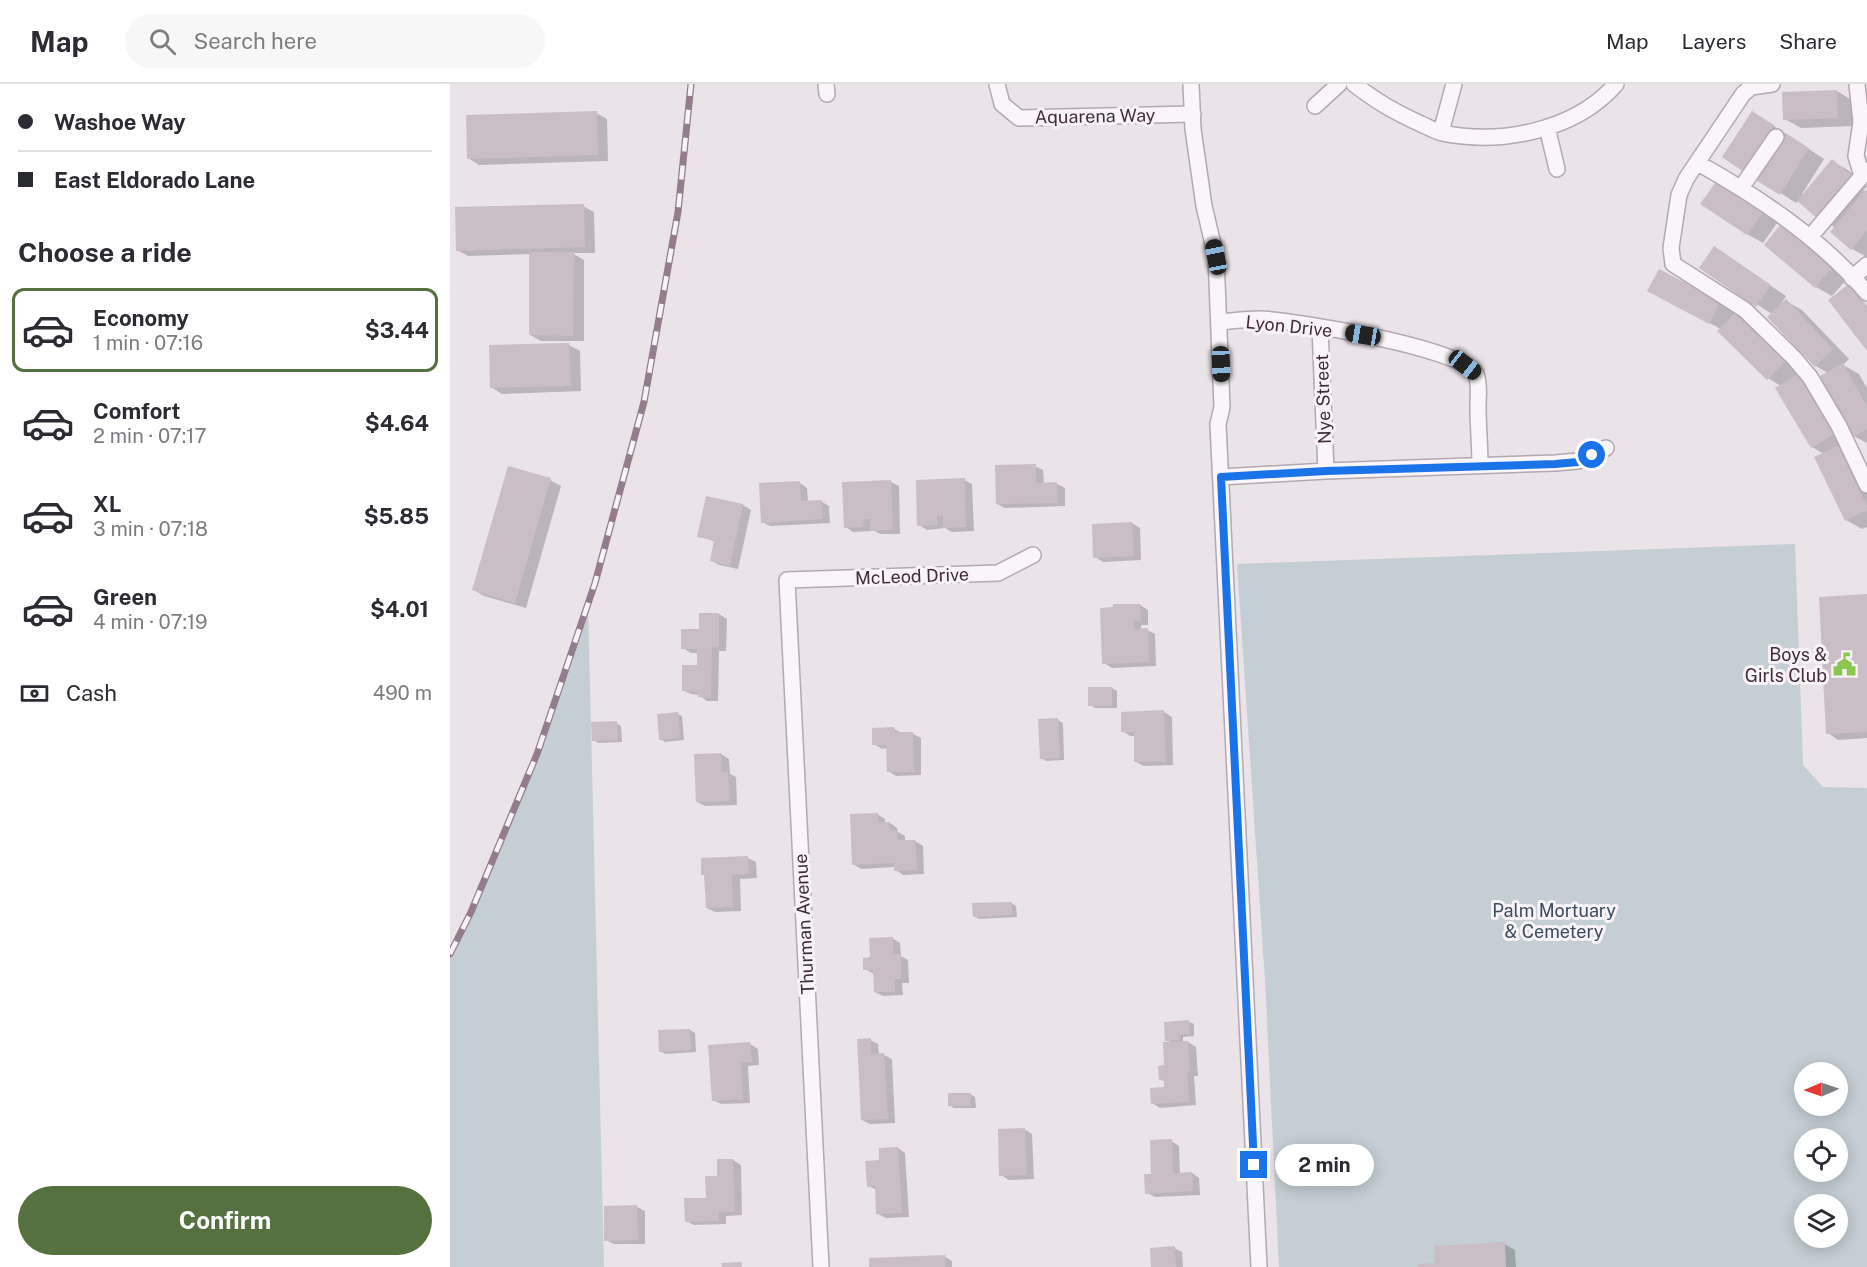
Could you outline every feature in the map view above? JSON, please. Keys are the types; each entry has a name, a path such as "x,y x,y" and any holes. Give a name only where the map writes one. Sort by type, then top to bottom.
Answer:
{"street":[{"name":"Aquarena Way","path":"997,84 1002,104 1019,118 1193,114"},
{"path":"1191,84 1193,129 1216,257 1222,406 1218,424 1259,1267"},
{"path":"1315,106 1339,84"},
{"path":"1354,84 1391,111 1441,132 1483,137 1521,134 1547,127 1578,114 1608,94 1616,84"},
{"path":"1441,132 1454,84"},
{"path":"1772,84 1751,87 1743,94 1686,179 1679,195 1671,248 1673,264 1745,310 1794,358 1810,377 1839,426 1867,485"},
{"path":"1810,237 1865,173 1856,156 1861,122 1857,84"},
{"path":"1547,127 1557,169"},
{"path":"1741,188 1776,137"},
{"path":"1698,163 1741,188 1810,237 1867,293"},
{"path":"1852,278 1867,265"},
{"name":"Lyon Drive","path":"1219,322 1260,319 1320,328 1407,345 1453,359 1475,373 1479,391 1480,466"},
{"name":"Nye Street","path":"1320,328 1326,471"},
{"path":"1221,477 1578,462 1606,448"},
{"name":"McLeod Drive","path":"787,580 998,573 1033,555"},
{"name":"Thurman Avenue","path":"787,580 821,1267"}],"green space":[{"name":"Palm Mortuary & Cemetery","path":"1795,544 1803,765 1823,787 1867,788 1867,1267 1279,1267 1265,980 1237,564"},
{"path":"588,604 604,1267 450,1267 450,955 508,826 542,738"}],"building":[{"path":"1837,90 1838,118 1783,120 1782,92"},
{"path":"597,111 598,155 467,159 466,115"},
{"path":"1752,111 1774,125 1744,172 1722,157"},
{"path":"1787,134 1809,148 1780,195 1757,181"},
{"path":"1832,159 1852,176 1817,218 1797,201"},
{"path":"1716,182 1762,213 1747,235 1700,204"},
{"path":"1865,190 1867,191 1867,230 1851,250 1830,232"},
{"path":"584,204 585,247 456,251 455,207"},
{"path":"1781,224 1832,268 1815,288 1764,245"},
{"path":"1714,246 1771,285 1756,307 1699,268"},
{"path":"529,252 574,252 573,336 529,335"},
{"path":"1659,269 1720,301 1709,324 1647,291"},
{"path":"1850,283 1867,306 1867,351 1828,300"},
{"path":"1786,299 1833,349 1815,367 1767,317"},
{"path":"1736,312 1786,360 1767,380 1717,331"},
{"path":"569,343 571,386 490,388 489,345"},
{"path":"1843,363 1867,407 1867,429 1853,437 1820,376"},
{"path":"1798,374 1834,434 1811,448 1775,388"},
{"path":"1838,446 1867,506 1867,510 1845,521 1814,457"},
{"path":"1036,464 1036,483 1057,482 1058,503 996,504 995,465"},
{"path":"508,466 551,478 515,603 472,590"},
{"path":"965,478 966,527 943,528 943,516 937,516 938,525 917,526 916,480"},
{"path":"891,480 893,530 870,531 870,519 863,519 864,527 844,528 842,482"},
{"path":"800,481 801,501 822,500 823,519 761,523 759,483"},
{"path":"706,496 743,504 730,566 710,561 714,540 697,537"},
{"path":"1132,522 1134,556 1093,558 1092,524"},
{"name":"Boys & Girls Club","path":"1867,594 1867,732 1826,734 1819,597"},
{"path":"1113,604 1140,604 1141,621 1134,621 1134,629 1148,628 1149,662 1102,664 1100,608 1113,607"},
{"path":"699,613 719,613 719,648 712,647 711,698 698,697 698,692 682,691 682,665 697,665 697,649 681,649 681,629 699,629"},
{"path":"1088,687 1112,687 1112,706 1088,706"},
{"path":"1164,710 1166,762 1134,762 1134,732 1121,732 1121,712"},
{"path":"678,712 680,738 659,740 657,714"},
{"path":"1058,718 1060,758 1040,759 1038,719"},
{"path":"617,721 618,740 592,741 591,722"},
{"path":"894,727 895,732 913,732 914,772 887,772 886,745 872,745 872,728"},
{"path":"721,753 722,772 728,771 730,801 696,802 694,754"},
{"path":"878,813 878,822 890,822 890,830 898,830 898,840 915,840 917,870 894,871 894,863 852,865 850,814"},
{"path":"748,856 749,874 732,875 733,907 706,908 701,858"},
{"path":"1012,902 1012,915 973,917 972,903"},
{"path":"893,937 893,954 901,954 901,979 895,979 895,992 874,992 873,970 863,970 863,958 870,957 869,938"},
{"path":"1189,1020 1190,1034 1179,1035 1179,1040 1165,1041 1164,1022"},
{"path":"690,1029 691,1050 659,1052 658,1030"},
{"path":"871,1038 871,1054 884,1053 888,1119 861,1120 857,1039"},
{"path":"1188,1041 1189,1102 1151,1104 1150,1088 1164,1087 1164,1079 1159,1080 1158,1066 1164,1065 1163,1042"},
{"path":"750,1042 752,1062 741,1062 743,1099 712,1101 708,1045"},
{"path":"948,1093 971,1093 971,1106 948,1106"},
{"path":"1025,1128 1027,1175 999,1176 998,1129"},
{"path":"1172,1139 1173,1173 1192,1172 1193,1191 1145,1194 1144,1174 1151,1174 1150,1140"},
{"path":"898,1147 902,1213 876,1214 875,1186 867,1187 865,1161 879,1160 879,1148"},
{"path":"717,1159 733,1159 735,1212 719,1212 719,1221 685,1222 684,1198 706,1198 705,1176 717,1176"},
{"path":"637,1205 638,1240 604,1241 604,1206"},
{"path":"1505,1242 1506,1267 1418,1267 1418,1264 1435,1263 1434,1246"},
{"path":"1175,1246 1176,1267 1151,1267 1150,1248"},
{"path":"945,1255 945,1267 869,1267 869,1258"},
{"path":"741,1262 742,1267 722,1267 721,1263"}],"railway":[{"path":"450,954 471,912 537,754 595,583 644,402 678,212 691,84"}],"place":[{"name":"Boys & Girls Club","path":"1845,664"}],"route":[{"path":"1254,1165 1221,477 1326,471 1555,464 1578,462 1592,455"}]}
